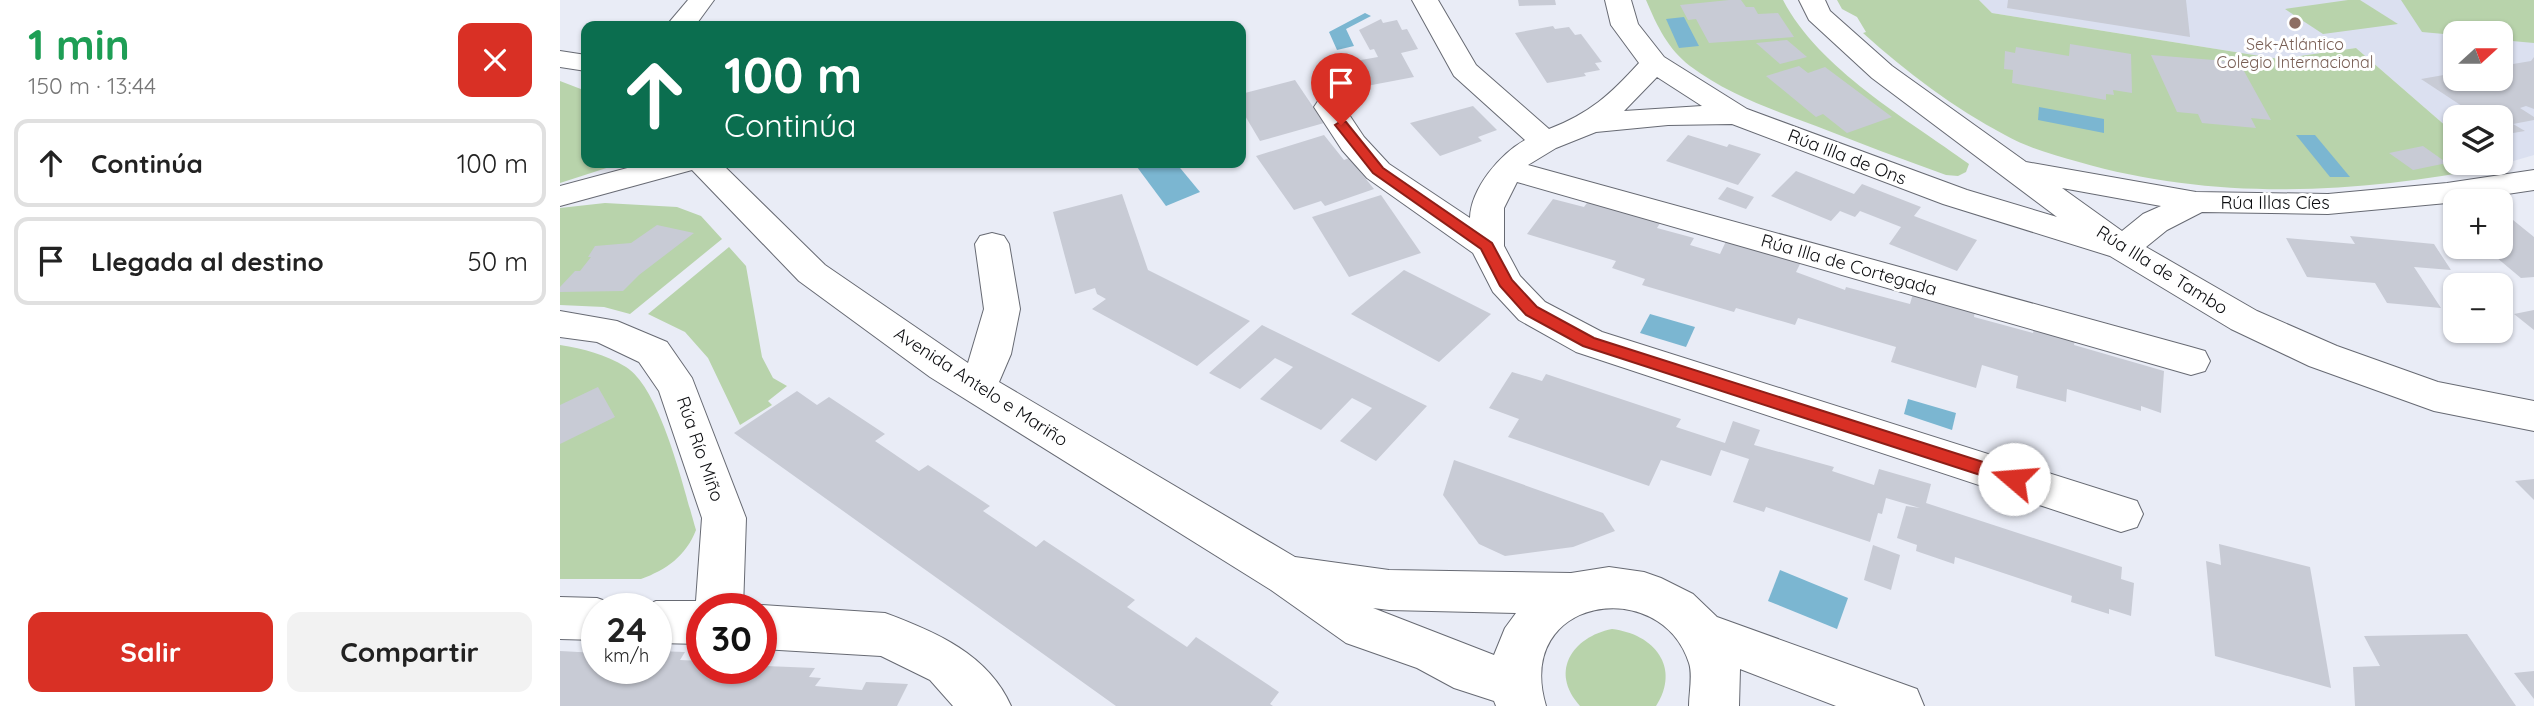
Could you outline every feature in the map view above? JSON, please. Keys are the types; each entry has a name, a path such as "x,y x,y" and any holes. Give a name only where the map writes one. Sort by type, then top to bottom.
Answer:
{"street":[{"path":"685,21 701,0"},
{"path":"1425,0 1464,70 1545,141"},
{"name":"Rúa Illa de Ons","path":"1618,0 1625,25 1654,63 1736,115 1955,197 2122,248"},
{"name":"Rúa Illa de Tambo","path":"1812,0 1818,14 1882,72 2122,248 2244,320 2323,356 2434,396 2534,416"},
{"path":"560,59 581,61"},
{"path":"1591,123 1630,91 1654,63"},
{"path":"1329,107 1353,143 1378,170 1487,246"},
{"path":"1736,115 1668,116 1591,123 1545,141 1518,156 1507,169 1487,208 1487,246 1506,283 1531,311 1589,342 2121,514"},
{"path":"560,196 664,168"},
{"name":"Avenida Antelo e Mariño","path":"708,168 812,273 944,368 1287,576 1363,628 1431,651 1472,671 1516,698"},
{"name":"Rúa Illa de Cortegada","path":"1507,169 2191,361"},
{"name":"Rúa Illas Cíes","path":"2018,171 2196,202 2328,204 2447,193 2534,180"},
{"path":"2122,248 2155,222 2196,202"},
{"path":"976,387 992,354 1002,309 992,244"},
{"name":"Rúa Río Miño","path":"560,324 604,330 653,352 678,388 724,518 720,593"},
{"path":"1287,576 1389,590 1572,594 1600,587 1619,587 1657,596 1682,611 1702,633 1714,660 1718,690 1714,706"},
{"path":"1516,698 1517,656 1528,629 1548,609 1572,594"},
{"path":"560,618 581,619"},
{"path":"777,628 885,635 947,664 986,706"},
{"path":"1702,633 1899,706"}],"shaded area":[{"name":"Sek-Atlántico Colegio Internacional","path":"1979,0 2534,0 2534,155 2513,161 2513,105 2443,105 2443,124 2356,48 2279,59 1992,13"}],"green space":[{"path":"1646,0 1783,0 1799,25 1841,70 1892,111 1969,164 1966,172 1958,176 1946,175 1767,107 1719,85 1690,66 1675,52 1659,28"},
{"path":"1837,0 1979,0 1992,13 2279,59 2356,48 2443,124 2443,175 2448,175 2338,188 2233,188 2130,175 2079,162 2014,140 1949,101 1896,62 1863,33 1866,32 1857,17 1842,9"},
{"path":"2360,0 2398,24 2323,34 2285,9"},
{"path":"2401,0 2534,0 2534,43 2513,41 2513,21 2443,21 2443,34 2422,32"},
{"path":"560,81 581,89 581,168 606,168 560,183"},
{"path":"605,203 677,207 701,216 722,239 630,314 604,307 560,305 560,208"},
{"path":"729,247 746,266 762,357 773,378 787,386 768,401 772,405 740,425 708,358 685,332 648,314"},
{"path":"560,345 594,353 626,367 639,379 650,396 670,442 696,530 681,555 659,571 641,579 560,579"},
{"path":"1612,629 1640,638 1651,645 1659,655 1666,678 1656,706 1580,706 1571,693 1566,681 1569,658 1586,640"}],"water":[{"path":"1365,13 1371,16 1346,29 1354,46 1337,50 1329,32"},
{"path":"1684,17 1699,46 1679,48 1666,19"},
{"path":"2039,107 2104,119 2104,133 2038,120"},
{"path":"2296,135 2315,135 2350,177 2330,177"},
{"path":"1138,168 1180,168 1200,192 1166,206"},
{"path":"1650,314 1695,327 1686,347 1640,333"},
{"path":"1908,399 1956,413 1952,430 1904,414"},
{"path":"1780,570 1848,598 1837,629 1768,601"}],"building":[{"path":"1518,0 1555,0 1556,5 1519,6"},
{"path":"1741,0 1746,7 1754,7 1758,14 1778,13 1794,37 1709,43 1696,19 1688,20 1680,5"},
{"path":"2008,0 2186,0 2190,37 2007,8"},
{"path":"1381,19 1383,23 1397,20 1402,30 1407,29 1418,49 1401,53 1414,77 1356,88 1344,63 1378,57 1374,49 1370,50 1359,30"},
{"path":"1553,26 1555,29 1569,27 1575,35 1581,34 1602,62 1595,63 1600,70 1584,73 1586,76 1547,83 1515,33"},
{"path":"1787,40 1807,57 1780,64 1756,43"},
{"path":"2070,44 2131,54 2132,93 2113,90 2114,95 2106,94 2106,100 2012,83 2013,70 2004,69 2005,51 2015,53 2016,47 2069,56"},
{"path":"2151,55 2239,62 2271,120 2251,118 2256,128 2202,123 2198,114 2177,112"},
{"path":"2534,57 2534,109 2526,106 2520,108 2534,117 2534,120 2513,124 2513,105 2460,105 2421,79 2443,75 2443,91 2513,91 2513,64 2531,61"},
{"path":"1799,66 1808,73 1825,67 1892,117 1847,133 1823,114 1816,117 1766,76"},
{"path":"1295,80 1324,123 1260,141 1246,117 1246,93"},
{"path":"1473,106 1497,130 1478,137 1482,141 1440,156 1410,123"},
{"path":"2513,124 2525,131 2513,133"},
{"path":"1324,135 1344,160 1349,158 1374,189 1325,206 1321,201 1294,210 1256,156"},
{"path":"1688,135 1761,154 1738,185 1666,161"},
{"path":"2423,146 2443,160 2443,164 2413,170 2389,153"},
{"path":"1796,171 1854,194 1862,184 1921,207 1914,216 1977,240 1957,271 1889,244 1901,227 1860,211 1855,217 1840,211 1831,221 1771,196"},
{"path":"1727,187 1754,197 1746,209 1718,199"},
{"path":"1122,194 1148,270 1250,321 1197,366 1092,309 1106,299 1097,294 1095,288 1075,294 1053,212"},
{"path":"1381,195 1421,253 1349,277 1312,217"},
{"path":"1553,199 1584,207 1589,200 1662,220 1657,228 1694,238 1690,245 1720,254 1727,239 1802,260 1796,272 1845,290 1846,287 1910,304 1914,290 1975,311 1974,317 2033,333 2035,324 2076,335 2074,345 2164,371 2161,413 2141,406 2141,411 2067,389 2066,402 2016,388 2018,376 1982,365 1976,388 1891,362 1896,347 1798,318 1795,325 1736,308 1734,312 1642,285 1645,279 1612,268 1616,261 1527,234"},
{"path":"2513,220 2534,237 2534,277 2521,278 2498,259 2513,259"},
{"path":"657,225 694,233 639,275 623,291 560,292 560,287 575,271 580,271 591,257 588,257 595,246 631,243"},
{"path":"2350,236 2434,244 2451,270 2414,267 2441,308 2387,303 2375,283 2307,277 2286,238 2355,244"},
{"path":"1404,270 1491,314 1439,362 1351,314"},
{"path":"2534,310 2534,330 2514,314"},
{"path":"1262,325 1427,406 1376,461 1340,441 1372,408 1352,398 1321,430 1260,399 1293,367 1275,358 1240,389 1209,373"},
{"path":"1512,372 1542,381 1546,374 1681,419 1676,427 1725,443 1733,421 1760,430 1754,445 1834,467 1832,471 1874,485 1879,469 1931,484 1926,503 2122,567 2121,579 2134,583 2131,616 2109,609 2109,614 2071,602 2072,596 1955,557 1954,564 1916,551 1917,545 1897,538 1906,506 1920,508 1886,498 1882,514 1878,513 1870,542 1766,507 1764,512 1733,502 1749,459 1721,450 1711,476 1661,460 1649,486 1508,437 1519,419 1489,408"},
{"path":"598,387 615,417 560,444 560,405"},
{"path":"797,391 817,405 829,397 885,434 875,441 919,471 928,465 990,506 983,511 1036,547 1044,540 1135,600 1127,607 1187,647 1196,637 1279,692 1270,704 1273,706 1116,706 734,433"},
{"path":"1454,460 1603,513 1615,531 1573,547 1505,556 1479,544 1443,495"},
{"path":"2534,479 2534,500 2515,481"},
{"path":"2219,544 2310,567 2331,688 2215,656 2206,561 2221,565"},
{"path":"1873,545 1900,555 1891,590 1864,580"},
{"path":"2467,634 2516,706 2355,706 2353,667 2380,666 2364,636"},
{"path":"560,651 581,652 581,684 672,684 672,652 685,652 680,660 686,660 686,684 777,684 777,666 815,668 809,677 821,678 815,686 862,690 866,682 908,684 897,706 560,706"},
{"path":"2534,671 2534,699 2514,673"}],"place":[{"name":"Sek-Atlántico Colegio Internacional","path":"2295,23"}],"route":[{"path":"1341,125 1353,143 1378,170 1487,246 1506,283 1531,311 1589,342 2014,479"}]}
